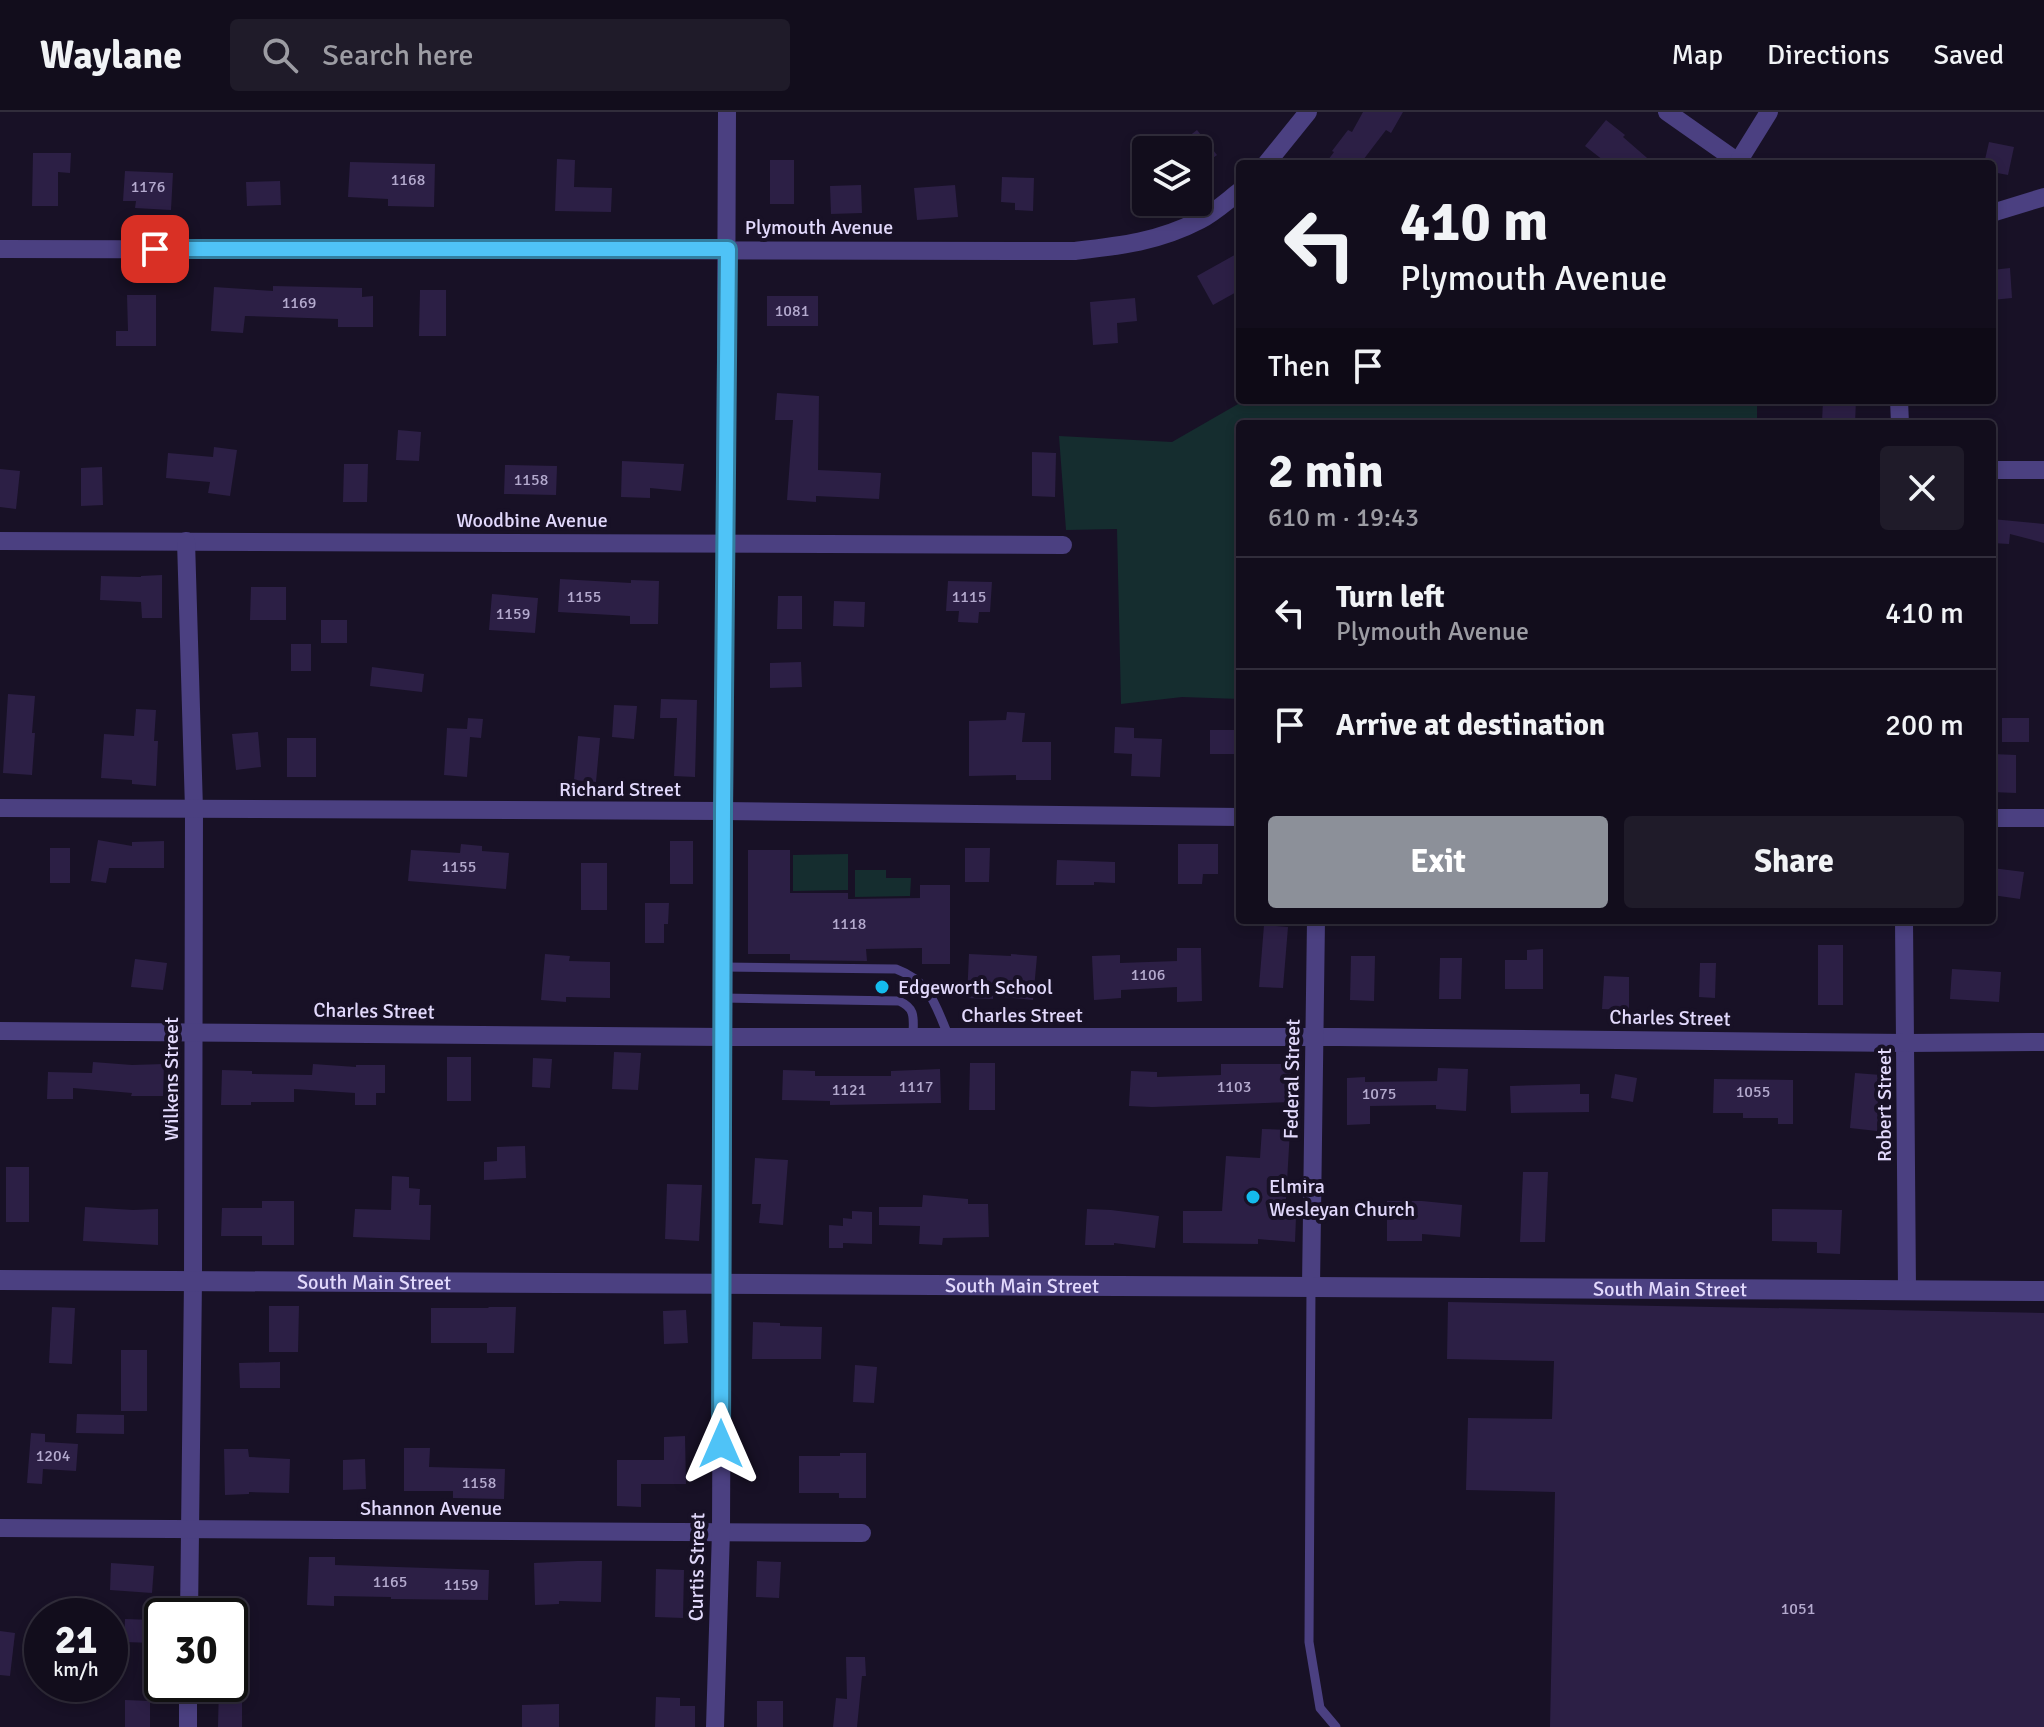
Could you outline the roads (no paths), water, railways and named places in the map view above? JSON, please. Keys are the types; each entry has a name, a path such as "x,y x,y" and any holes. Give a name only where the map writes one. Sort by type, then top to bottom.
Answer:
{"street":[{"name":"Curtis Street","path":"715,1727 721,1531 727,112"},
{"path":"1269,160 1308,112"},
{"path":"1667,112 1735,160"},
{"path":"1741,160 1769,112"},
{"name":"Plymouth Avenue","path":"0,249 1074,251 1154,239 1202,219 1236,194"},
{"path":"1996,212 2044,197"},
{"path":"1996,470 2044,470"},
{"name":"Woodbine Avenue","path":"0,541 1063,545"},
{"name":"Wilkens Street","path":"186,541 194,809 189,1598"},
{"name":"Richard Street","path":"0,808 1236,817"},
{"path":"1996,818 2044,818"},
{"name":"Federal Street","path":"1311,1286 1316,924"},
{"name":"Robert Street","path":"1904,924 1907,1290"},
{"name":"Charles Street","path":"0,1031 2044,1042"},
{"name":"South Main Street","path":"0,1280 2044,1291"},
{"name":"Shannon Avenue","path":"0,1528 862,1533"},
{"path":"188,1702 188,1727"}],"lane":[{"path":"723,967 896,969 912,975 923,984 949,1037"},
{"path":"723,998 899,1001 908,1005 913,1013 913,1037"},
{"path":"1311,1286 1309,1642 1320,1708 1336,1727"}],"place":[{"name":"Edgeworth School","path":"882,987"},
{"name":"Elmira Wesleyan Church","path":"1253,1197"}]}
